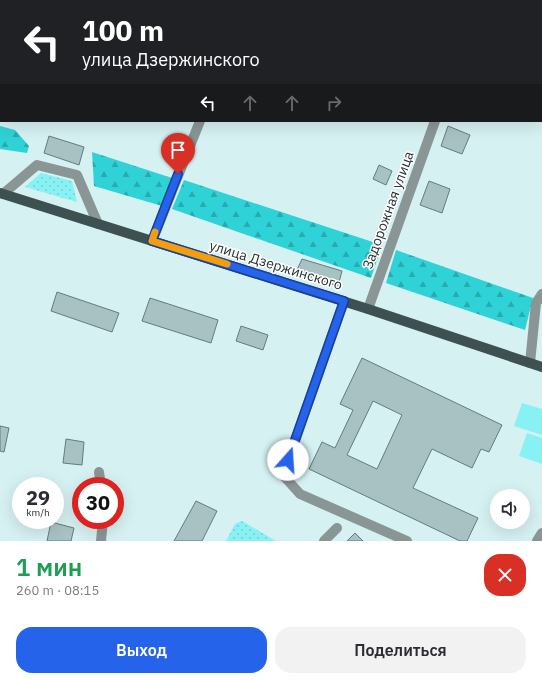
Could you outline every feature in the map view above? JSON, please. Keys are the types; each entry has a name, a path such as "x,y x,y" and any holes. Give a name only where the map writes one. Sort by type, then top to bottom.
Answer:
{"main road":[{"name":"улица Дзержинского","path":"2,193 344,301 542,367"}],"street":[{"path":"152,241 200,122"},
{"name":"Задорожная улица","path":"368,309 435,122"},
{"path":"2,193 37,165 77,175 98,224"},
{"path":"530,363 536,303 542,294"},
{"path":"344,301 283,474 300,494 407,541"},
{"path":"99,472 100,477"},
{"path":"324,541 337,528"},
{"path":"102,541 103,529"},
{"path":"537,541 542,533"}],"shaded area":[{"path":"41,173 72,181 77,202 25,187"},
{"path":"522,403 542,409 542,435 514,426"},
{"path":"527,433 542,438 542,464 519,456"},
{"path":"242,521 276,541 226,541 235,524"}],"green space":[{"path":"0,126 15,130 29,146 27,153 0,149"},
{"path":"92,152 172,178 162,206 94,186"},
{"path":"184,180 382,245 371,278 172,209"},
{"path":"396,250 533,298 525,330 386,283"}],"building":[{"path":"448,126 470,135 462,154 441,146"},
{"path":"49,136 84,147 79,165 44,153"},
{"path":"379,165 392,171 386,185 373,179"},
{"path":"429,181 450,189 442,213 420,205"},
{"path":"302,259 342,271 338,286 296,272"},
{"path":"57,292 119,313 112,332 51,311"},
{"path":"150,298 218,320 211,343 142,321"},
{"path":"241,326 268,335 263,350 236,341"},
{"path":"362,358 502,425 489,452 481,449 472,468 432,449 413,488 478,518 467,541 460,541 309,469 322,442 335,448 353,410 340,404","holes":["373,401 402,415 377,469 347,455"]},
{"path":"0,426 9,428 4,452 0,451"},
{"path":"66,439 84,442 82,465 63,463"},
{"path":"196,501 217,511 202,541 174,541"},
{"path":"64,525 74,529 71,541 47,541 50,529 64,529"},
{"path":"355,533 363,541 347,541"}],"slow traffic":[{"path":"155,232 152,241 227,264"}],"route":[{"path":"178,174 152,241 344,301 288,460"}]}
